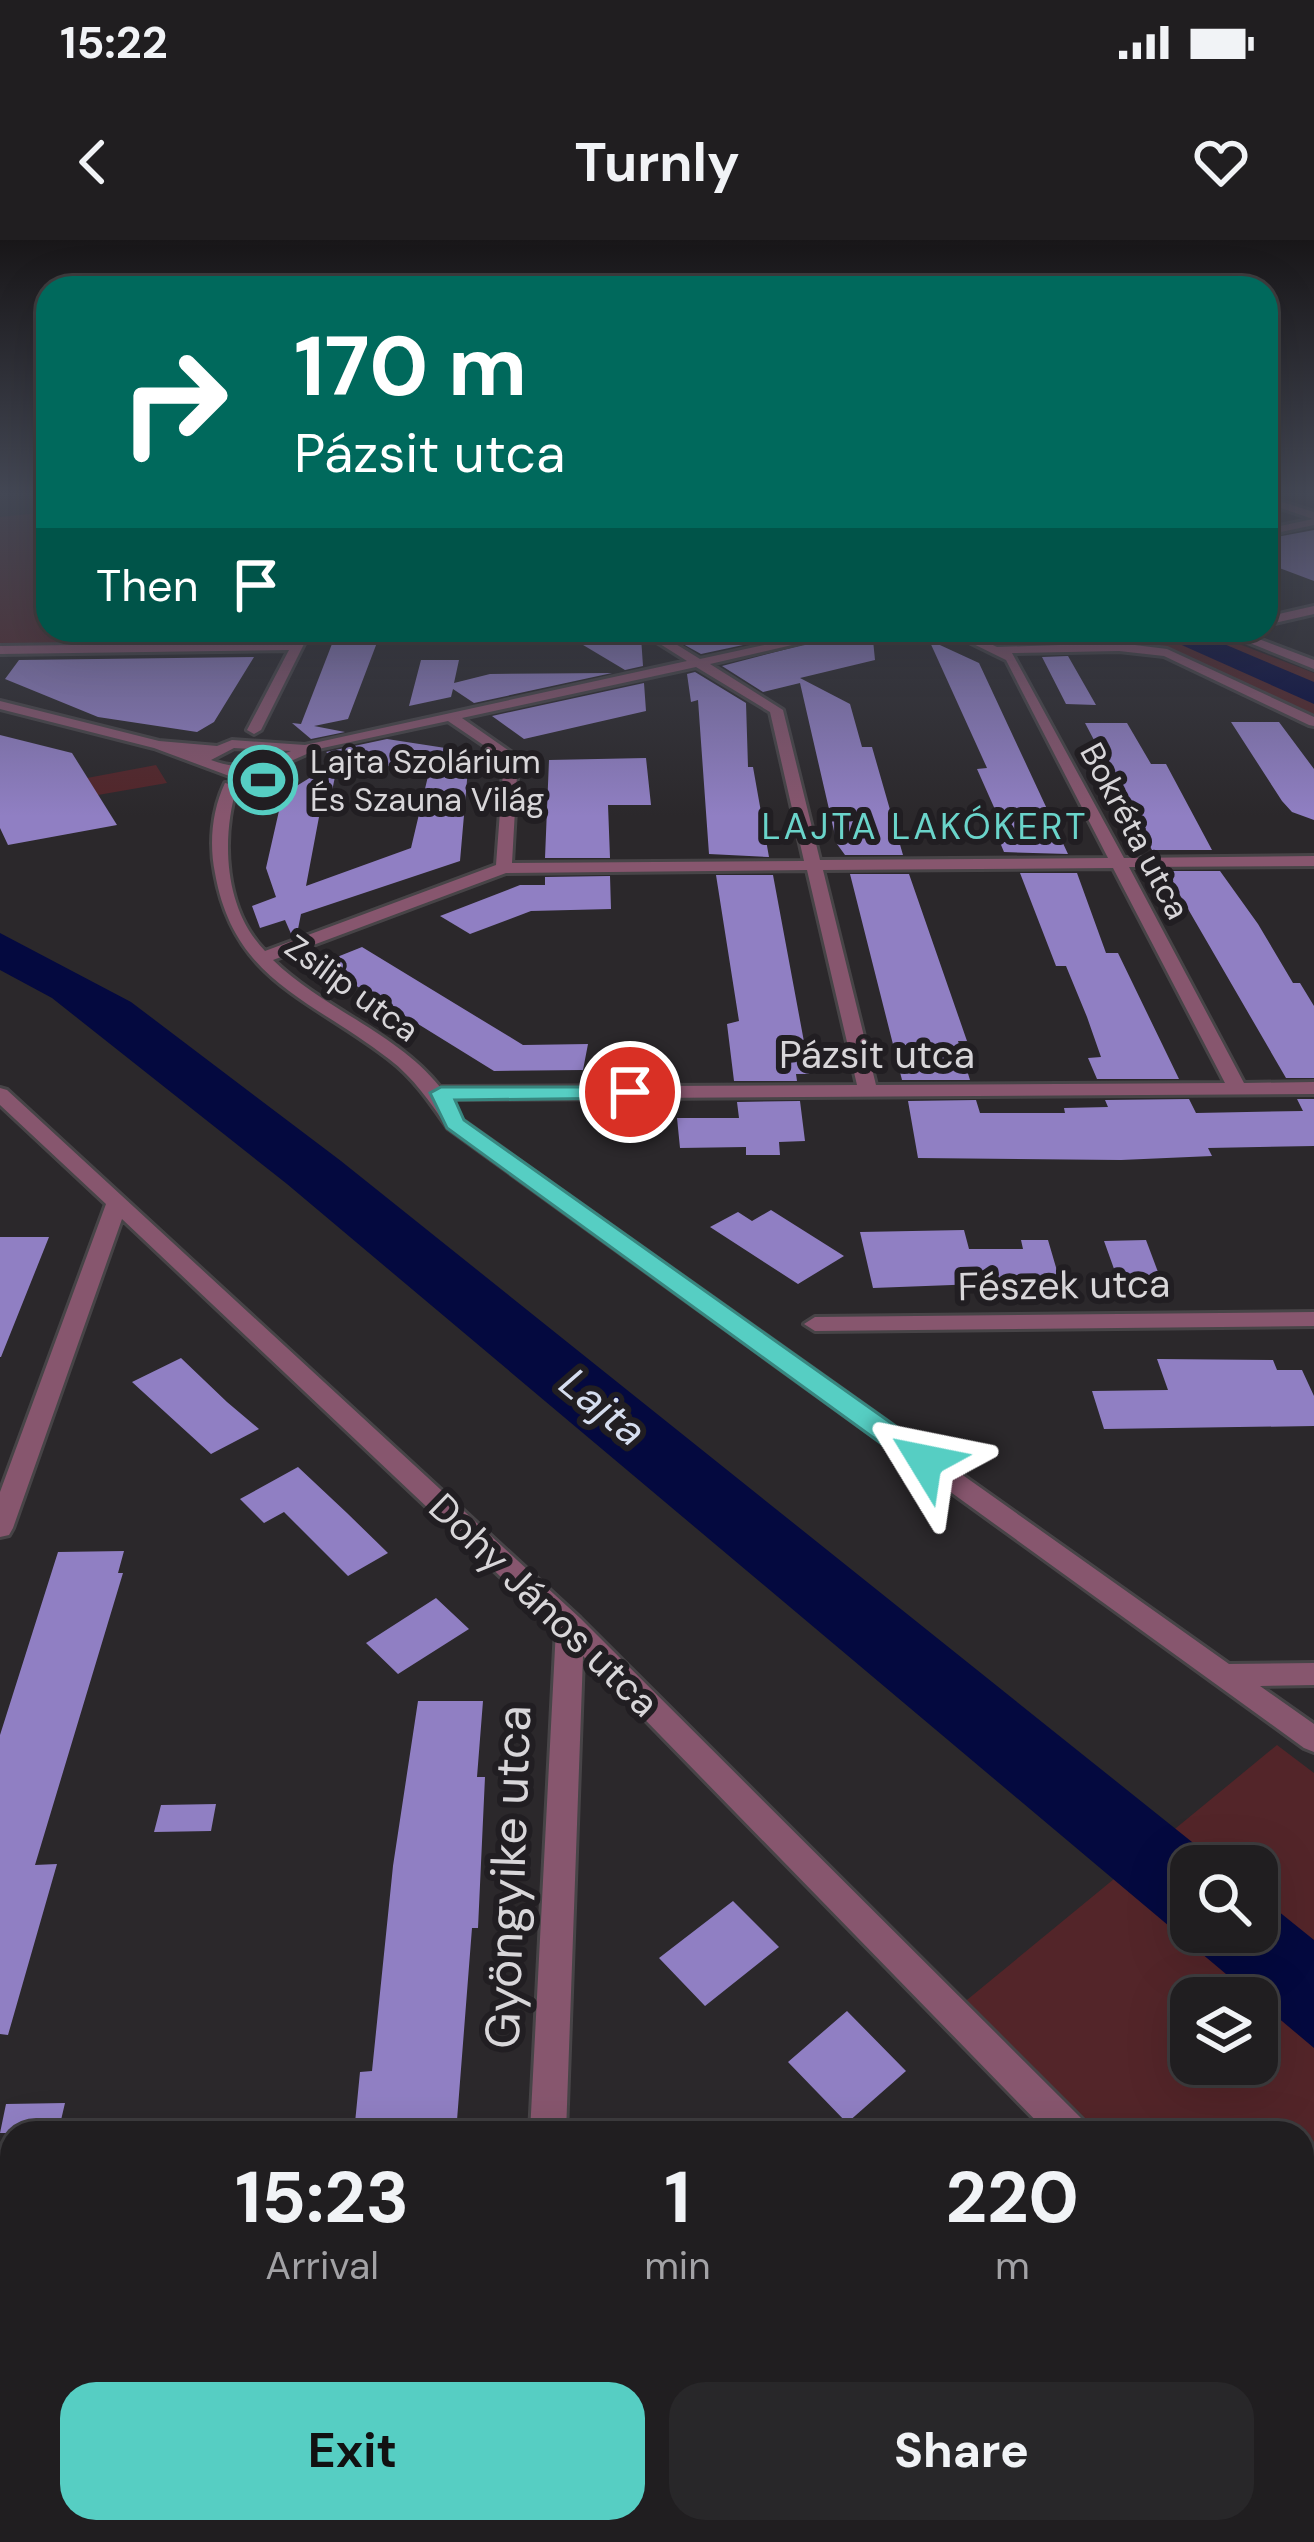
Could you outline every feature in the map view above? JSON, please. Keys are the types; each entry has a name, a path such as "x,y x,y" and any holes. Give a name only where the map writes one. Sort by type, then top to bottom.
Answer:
{"street":[{"path":"1278,618 1314,610"},
{"path":"207,755 224,778 247,772 264,746 297,642"},
{"path":"665,642 776,710 868,1090"},
{"path":"0,705 207,755 232,744 314,746 792,642"},
{"path":"979,642 998,650 1119,647 1167,653 1314,722"},
{"path":"1256,642 1314,665"},
{"path":"0,650 294,646"},
{"name":"Bokréta utca","path":"998,650 1011,658 1238,1089"},
{"path":"449,716 511,757 504,868"},
{"name":"Zsilip utca","path":"224,778 221,898 259,959 441,1093 455,1124 1314,1740"},
{"path":"259,959 504,868 1314,861"},
{"name":"Pázsit utca","path":"441,1093 1314,1088"},
{"name":"Dohy János utca","path":"0,1094 570,1625 1060,2121"},
{"path":"0,1528 117,1202"},
{"name":"Fészek utca","path":"815,1324 1314,1319"},
{"name":"Gyöngyike utca","path":"549,2121 570,1625"},
{"path":"1228,1676 1314,1674"}],"shaded area":[{"path":"0,600 36,600 36,642 228,642 0,646"},
{"path":"1234,642 1314,673 1314,714 1158,644 1005,643"},
{"path":"156,765 167,783 0,812 87,778"},
{"path":"1277,1745 1314,1773 1314,2121 1079,2121 962,2004"}],"water":[{"name":"Lajta","path":"0,933 131,1002 341,1161 1196,1845 1170,1845 1170,1927 287,1184 52,998 0,970"},
{"name":"Lajta","path":"1278,1911 1314,1940 1314,2048 1278,2018 1278,1977 1230,1977 1201,1953 1278,1953"}],"building":[{"path":"333,642 377,642 348,719 314,726 345,732 311,739 292,723 301,724"},
{"path":"578,642 641,642 643,666 625,670"},
{"path":"683,642 756,642 701,654"},
{"path":"814,642 873,642 875,660 800,678 850,704 862,747 872,747 903,855 845,855 837,844 800,683 763,692 722,666"},
{"path":"930,642 979,663 1068,854 1004,852 988,814 997,814 977,769 987,768"},
{"path":"1068,656 1096,705 1066,704 1042,657"},
{"path":"254,657 214,722 197,732 98,717 5,679 19,660"},
{"path":"421,660 459,660 454,683 490,674 612,673 474,703 453,689 451,697 409,706"},
{"path":"695,672 746,703 748,767 753,767 769,857 709,854 698,700 691,702 687,674"},
{"path":"644,683 646,711 524,739 492,716"},
{"path":"1231,722 1279,722 1314,769 1314,820 1292,812 1282,801"},
{"path":"1085,723 1127,723 1151,764 1166,764 1212,850 1152,850"},
{"path":"0,735 72,753 117,825 8,845 0,828"},
{"path":"387,739 452,749 445,752 468,769 460,861 301,914 297,934 292,936 285,920 260,928 252,906 276,897 266,868 281,802 269,803 337,761 326,752","holes":["433,755 411,848 306,886 323,801 330,801 338,762 353,775"]},
{"path":"646,758 651,805 608,805 610,858 545,858 549,760"},
{"path":"1166,871 1220,871 1258,924 1293,983 1300,983 1314,1006 1314,1078 1286,1078"},
{"path":"1020,873 1077,873 1106,953 1118,953 1179,1079 1097,1079 1088,1058 1101,1057 1087,1017 1066,966 1056,966"},
{"path":"850,874 909,874 967,1041 958,1041 970,1080 902,1080"},
{"path":"716,875 773,875 810,1074 796,1074 797,1081 734,1081 727,1024 739,1021"},
{"path":"610,876 611,909 531,911 470,934 440,916 520,885 545,885 545,877"},
{"path":"362,947 523,1045 588,1044 583,1070 494,1071 334,972 341,970 327,961"},
{"path":"1189,1099 1196,1113 1303,1111 1297,1099 1314,1099 1314,1146 1208,1148 1212,1156 1121,1160 918,1158 908,1101 976,1100 980,1113 1065,1113 1064,1108 1108,1107 1105,1100"},
{"path":"800,1101 805,1141 779,1142 780,1155 746,1155 746,1147 680,1148 677,1118 739,1118 737,1102"},
{"path":"771,1210 844,1256 798,1284 710,1227 738,1212 752,1221"},
{"path":"964,1230 969,1249 1023,1249 1021,1240 1048,1240 1060,1281 873,1288 860,1232"},
{"path":"0,1237 49,1237 1,1357 0,1357"},
{"path":"1146,1240 1161,1280 1118,1280 1104,1241"},
{"path":"181,1358 259,1429 211,1454 132,1382"},
{"path":"1157,1359 1273,1360 1277,1370 1302,1370 1314,1396 1314,1426 1104,1429 1092,1391 1168,1390"},
{"path":"298,1467 388,1553 348,1576 284,1512 264,1523 240,1499"},
{"path":"124,1551 118,1573 123,1573 35,1865 57,1864 8,2035 0,2034 0,1735 58,1552"},
{"path":"436,1598 469,1629 398,1674 366,1643"},
{"path":"418,1701 483,1701 477,1777 485,1777 478,1928 472,1928 457,2121 355,2121 360,2072 372,2071 393,1866"},
{"path":"216,1804 211,1831 154,1832 161,1805"},
{"path":"733,1901 779,1947 705,2006 659,1958"},
{"path":"847,2011 906,2071 845,2121 788,2062"},
{"path":"65,2103 61,2121 2,2121 6,2104"}],"waterway":[{"path":"1192,642 1314,694"}],"place":[{"name":"Lajta Szolárium És Szauna Világ","path":"263,780"}],"district":[{"name":"LAJTA LAKÓKERT","path":"925,826"}],"route":[{"path":"630,1092 441,1093 455,1124 925,1461"}]}
